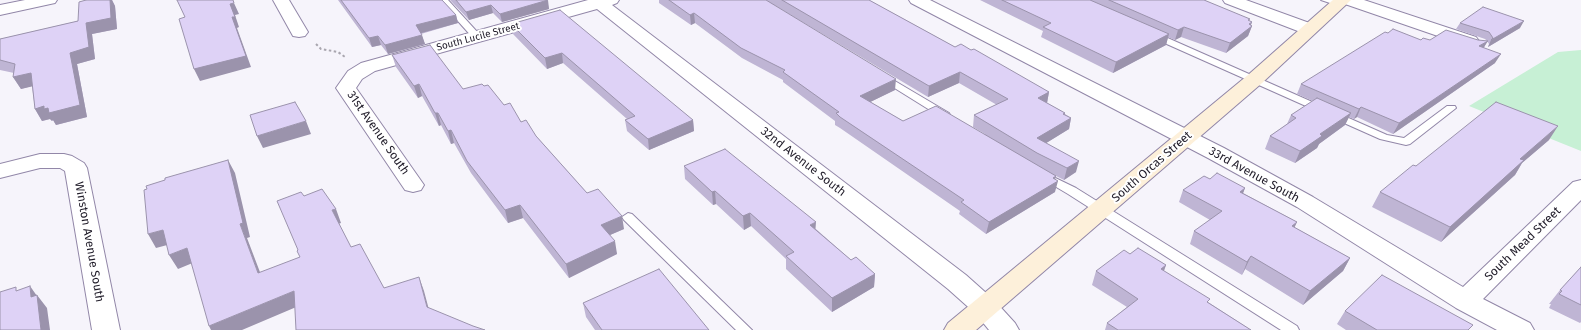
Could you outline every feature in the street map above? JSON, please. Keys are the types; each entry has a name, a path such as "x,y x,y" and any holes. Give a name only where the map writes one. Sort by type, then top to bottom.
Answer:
{"street":[{"path":"0,10 49,0"},
{"path":"281,0 299,32"},
{"name":"33rd Avenue South","path":"917,0 1186,138 1305,202 1465,301 1520,330"},
{"path":"1231,0 1309,29"},
{"name":"South Lucile Street","path":"363,70 602,1"},
{"name":"32nd Avenue South","path":"602,1 951,277 985,307 1005,330"},
{"path":"1339,1 1479,44"},
{"name":"South Orcas Street","path":"958,330 1255,80 1339,1"},
{"name":"31st Avenue South","path":"363,70 346,88 413,184"},
{"name":"Winston Avenue South","path":"0,171 40,161 64,161 76,168 106,330"},
{"name":"South Mead Street","path":"1465,301 1581,187"}],"lane":[{"path":"443,0 477,36"},
{"path":"1146,32 1384,137 1406,142 1451,108"},
{"path":"875,72 955,122"},
{"path":"1036,171 1102,210 1292,330"},
{"path":"628,217 745,330"}],"path":[{"path":"299,32 321,49 338,52 363,70"}],"green space":[{"path":"1581,50 1581,151 1469,106 1558,52"}],"building":[{"path":"86,0 110,0 111,18 86,23 89,47 70,53 80,105 49,113 48,108 44,109 44,106 35,109 31,73 13,77 15,64 0,60 0,39 78,21 79,2"},
{"path":"177,0 233,0 234,3 230,4 235,17 232,17 246,56 194,69 179,19 185,17"},
{"path":"341,0 442,0 456,15 416,25 422,35 385,45 378,36 369,38"},
{"path":"456,0 548,0 500,14 491,5 466,12"},
{"path":"669,0 766,0 896,79 860,96 903,121 936,106 1056,176 1053,178 1058,181 989,222 961,202 964,200 840,117 836,113 839,112 783,72 785,70 741,48 694,13 690,15"},
{"path":"782,0 869,0 955,47 961,44 971,50 974,49 1049,92 1038,98 1071,118 1037,138 1079,161 1067,168 1037,153 974,115 1008,99 960,72 929,86"},
{"path":"1002,0 1090,0 1169,34 1116,62 1043,27 1051,23"},
{"path":"1109,0 1204,0 1250,19 1248,20 1252,22 1249,24 1252,26 1230,43 1184,27 1178,30"},
{"path":"1483,7 1524,21 1491,40 1493,38 1489,32 1460,23"},
{"path":"560,10 693,120 648,139 625,120 635,116 562,53 545,58 511,24"},
{"path":"1393,29 1421,40 1423,38 1430,40 1446,30 1478,40 1488,41 1479,46 1501,54 1399,123 1361,107 1359,109 1301,84 1385,32 1388,33"},
{"path":"430,45 463,89 482,84 484,86 488,85 504,105 510,103 521,122 526,120 536,136 587,193 598,189 622,216 601,225 615,241 566,264 520,205 505,210 467,161 451,130 448,131 438,113 435,113 419,84 414,86 392,55"},
{"path":"1317,98 1351,113 1320,134 1322,136 1300,151 1270,136 1296,118 1291,115"},
{"path":"295,102 306,121 257,136 250,115"},
{"path":"1496,102 1558,126 1520,159 1524,160 1450,227 1380,192 1413,165 1416,166"},
{"path":"725,149 816,222 810,225 851,260 856,257 875,274 832,298 786,256 794,252 750,213 743,216 715,191 712,192 684,166"},
{"path":"228,160 243,223 240,224 258,273 300,257 277,201 301,192 304,196 322,189 336,209 332,210 351,247 360,244 384,288 419,277 427,307 485,330 296,330 294,291 209,326 187,248 169,255 163,230 148,234 144,190 147,189 146,186 165,180 165,178"},
{"path":"1217,173 1245,188 1240,192 1297,222 1292,226 1350,258 1310,291 1251,256 1247,262 1194,231 1222,211 1183,190 1204,176 1210,179"},
{"path":"1138,248 1166,265 1161,269 1210,299 1207,302 1251,330 1118,330 1107,323 1138,299 1096,271 1124,250 1130,254"},
{"path":"1581,267 1581,305 1559,294 1562,291 1560,290"},
{"path":"659,269 709,330 602,330 583,303"},
{"path":"1382,275 1473,325 1468,330 1377,330 1345,311"},
{"path":"30,286 31,297 37,295 41,330 0,330 0,292 16,287 16,291"}]}
